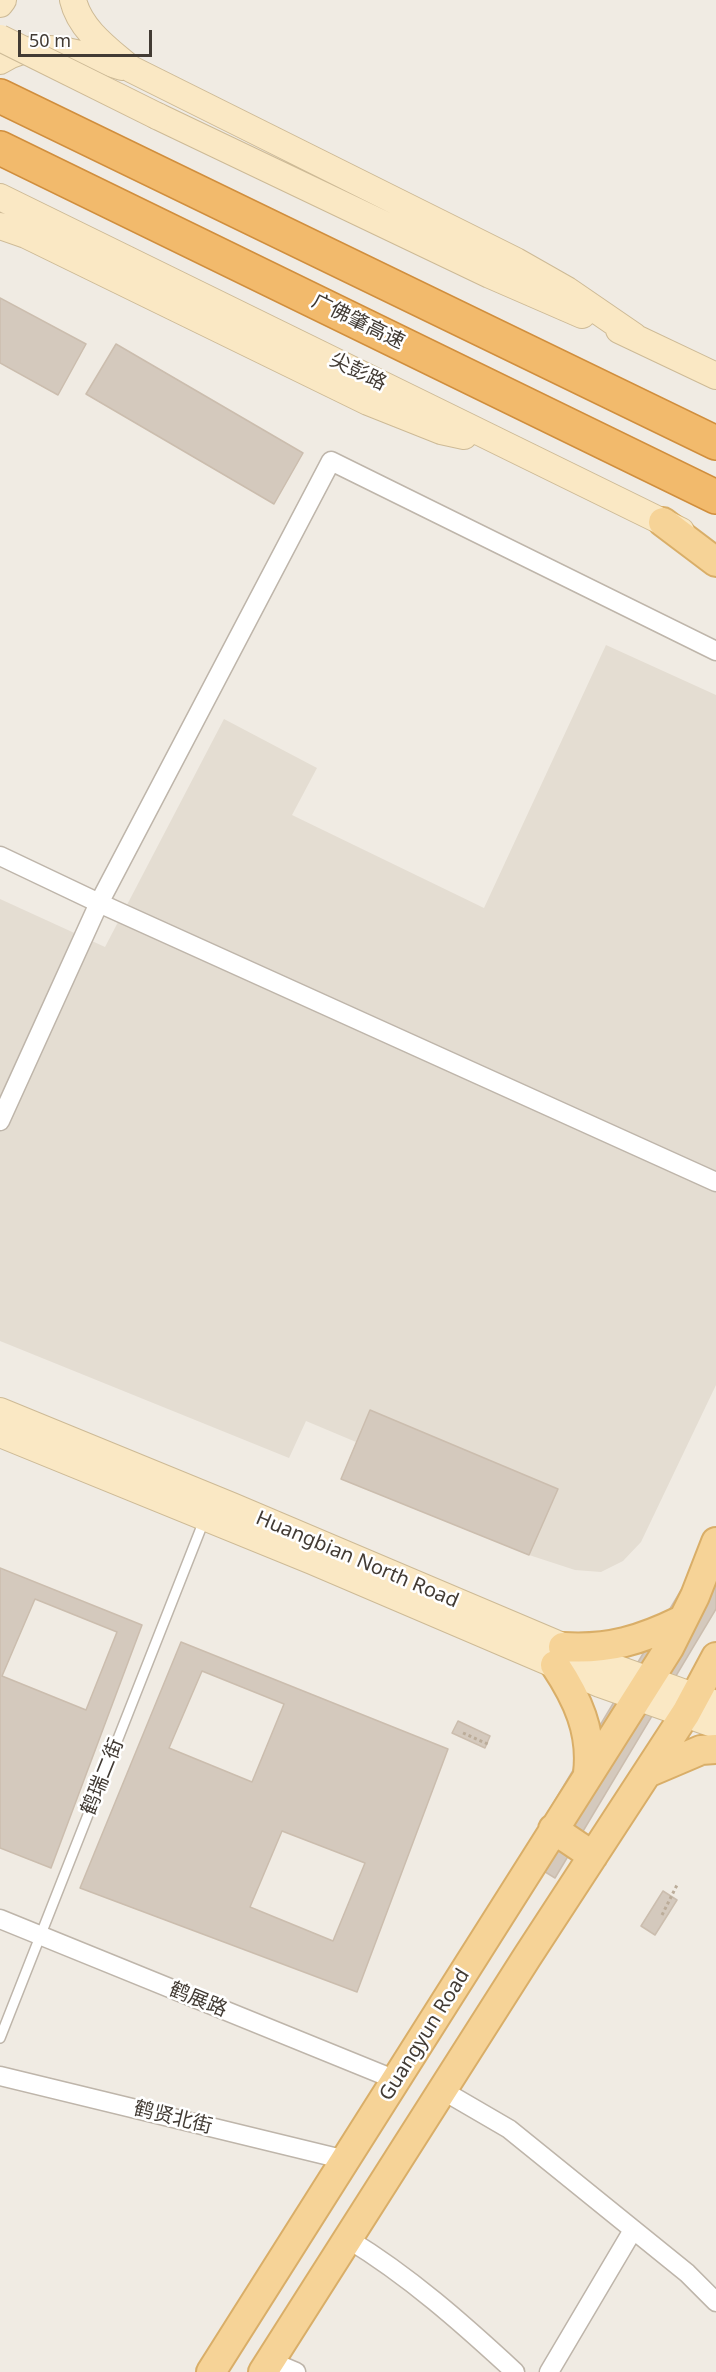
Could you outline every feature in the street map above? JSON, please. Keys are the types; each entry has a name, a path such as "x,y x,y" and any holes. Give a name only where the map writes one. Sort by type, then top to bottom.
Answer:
{"highway":[{"path":"0,96 716,443"},
{"name":"广佛肇高速","path":"0,147 716,497"}],"main road":[{"path":"663,522 716,562"},
{"name":"Guangyun Road","path":"210,2372 669,1648 695,1596 716,1542"},
{"path":"588,1773 588,1747 583,1719 559,1656 618,1645 645,1637 682,1620"},
{"path":"276,2368 348,2239 442,2090 647,1773 699,1704 716,1657"},
{"path":"647,1773 701,1750 716,1749"},
{"path":"553,1829 593,1856"}],"street":[{"path":"0,4 3,0"},
{"path":"73,0 75,9 95,38 131,69"},
{"path":"0,38 157,116 490,275 634,336 716,376"},
{"path":"0,61 19,52 39,48 78,53 131,69 516,261 567,290 634,336"},
{"name":"尖彭路","path":"0,197 716,548"},
{"path":"0,212 26,235"},
{"path":"0,226 26,235 368,402 441,431 520,450"},
{"path":"0,1121 99,903 331,461 716,651"},
{"path":"0,856 716,1182"},
{"name":"Huangbian North Road","path":"8,1425 206,1517 643,1689 699,1704 716,1725"},
{"name":"Huangbian North Road","path":"8,1425 232,1506 559,1656"},
{"name":"鹤展路","path":"0,1919 396,2080"},
{"name":"鹤贤北街","path":"0,2076 346,2160"},
{"path":"442,2090 509,2129 687,2273 716,2302"},
{"path":"549,2372 633,2230"},
{"path":"348,2239 384,2261 456,2317 515,2372"}],"lane":[{"name":"鹤瑞二街","path":"0,2038 206,1517"}],"path":[{"path":"463,1733 490,1744"},
{"path":"662,1915 677,1885"}],"shaded area":[{"path":"606,645 716,695 716,1385 641,1542 623,1561 601,1572 575,1570 529,1555 341,1479 356,1442 306,1421 289,1458 0,1341 0,899 105,947 224,719 317,768 292,815 484,908"}],"building":[{"path":"0,298 86,344 58,395 0,363"},
{"path":"116,344 303,453 274,504 86,394"},
{"path":"370,1410 558,1489 529,1555 341,1479"},
{"path":"716,1532 716,1609 555,1878 521,1857"},
{"path":"0,1568 142,1625 51,1868 0,1848"},
{"path":"35,1599 117,1632 86,1710 2,1676"},
{"path":"181,1642 448,1749 357,1992 80,1888"},
{"path":"202,1671 284,1704 252,1782 169,1748"},
{"path":"458,1721 490,1736 485,1748 452,1733"},
{"path":"282,1831 365,1863 333,1941 250,1907"},
{"path":"663,1891 677,1900 655,1935 641,1926"}]}
